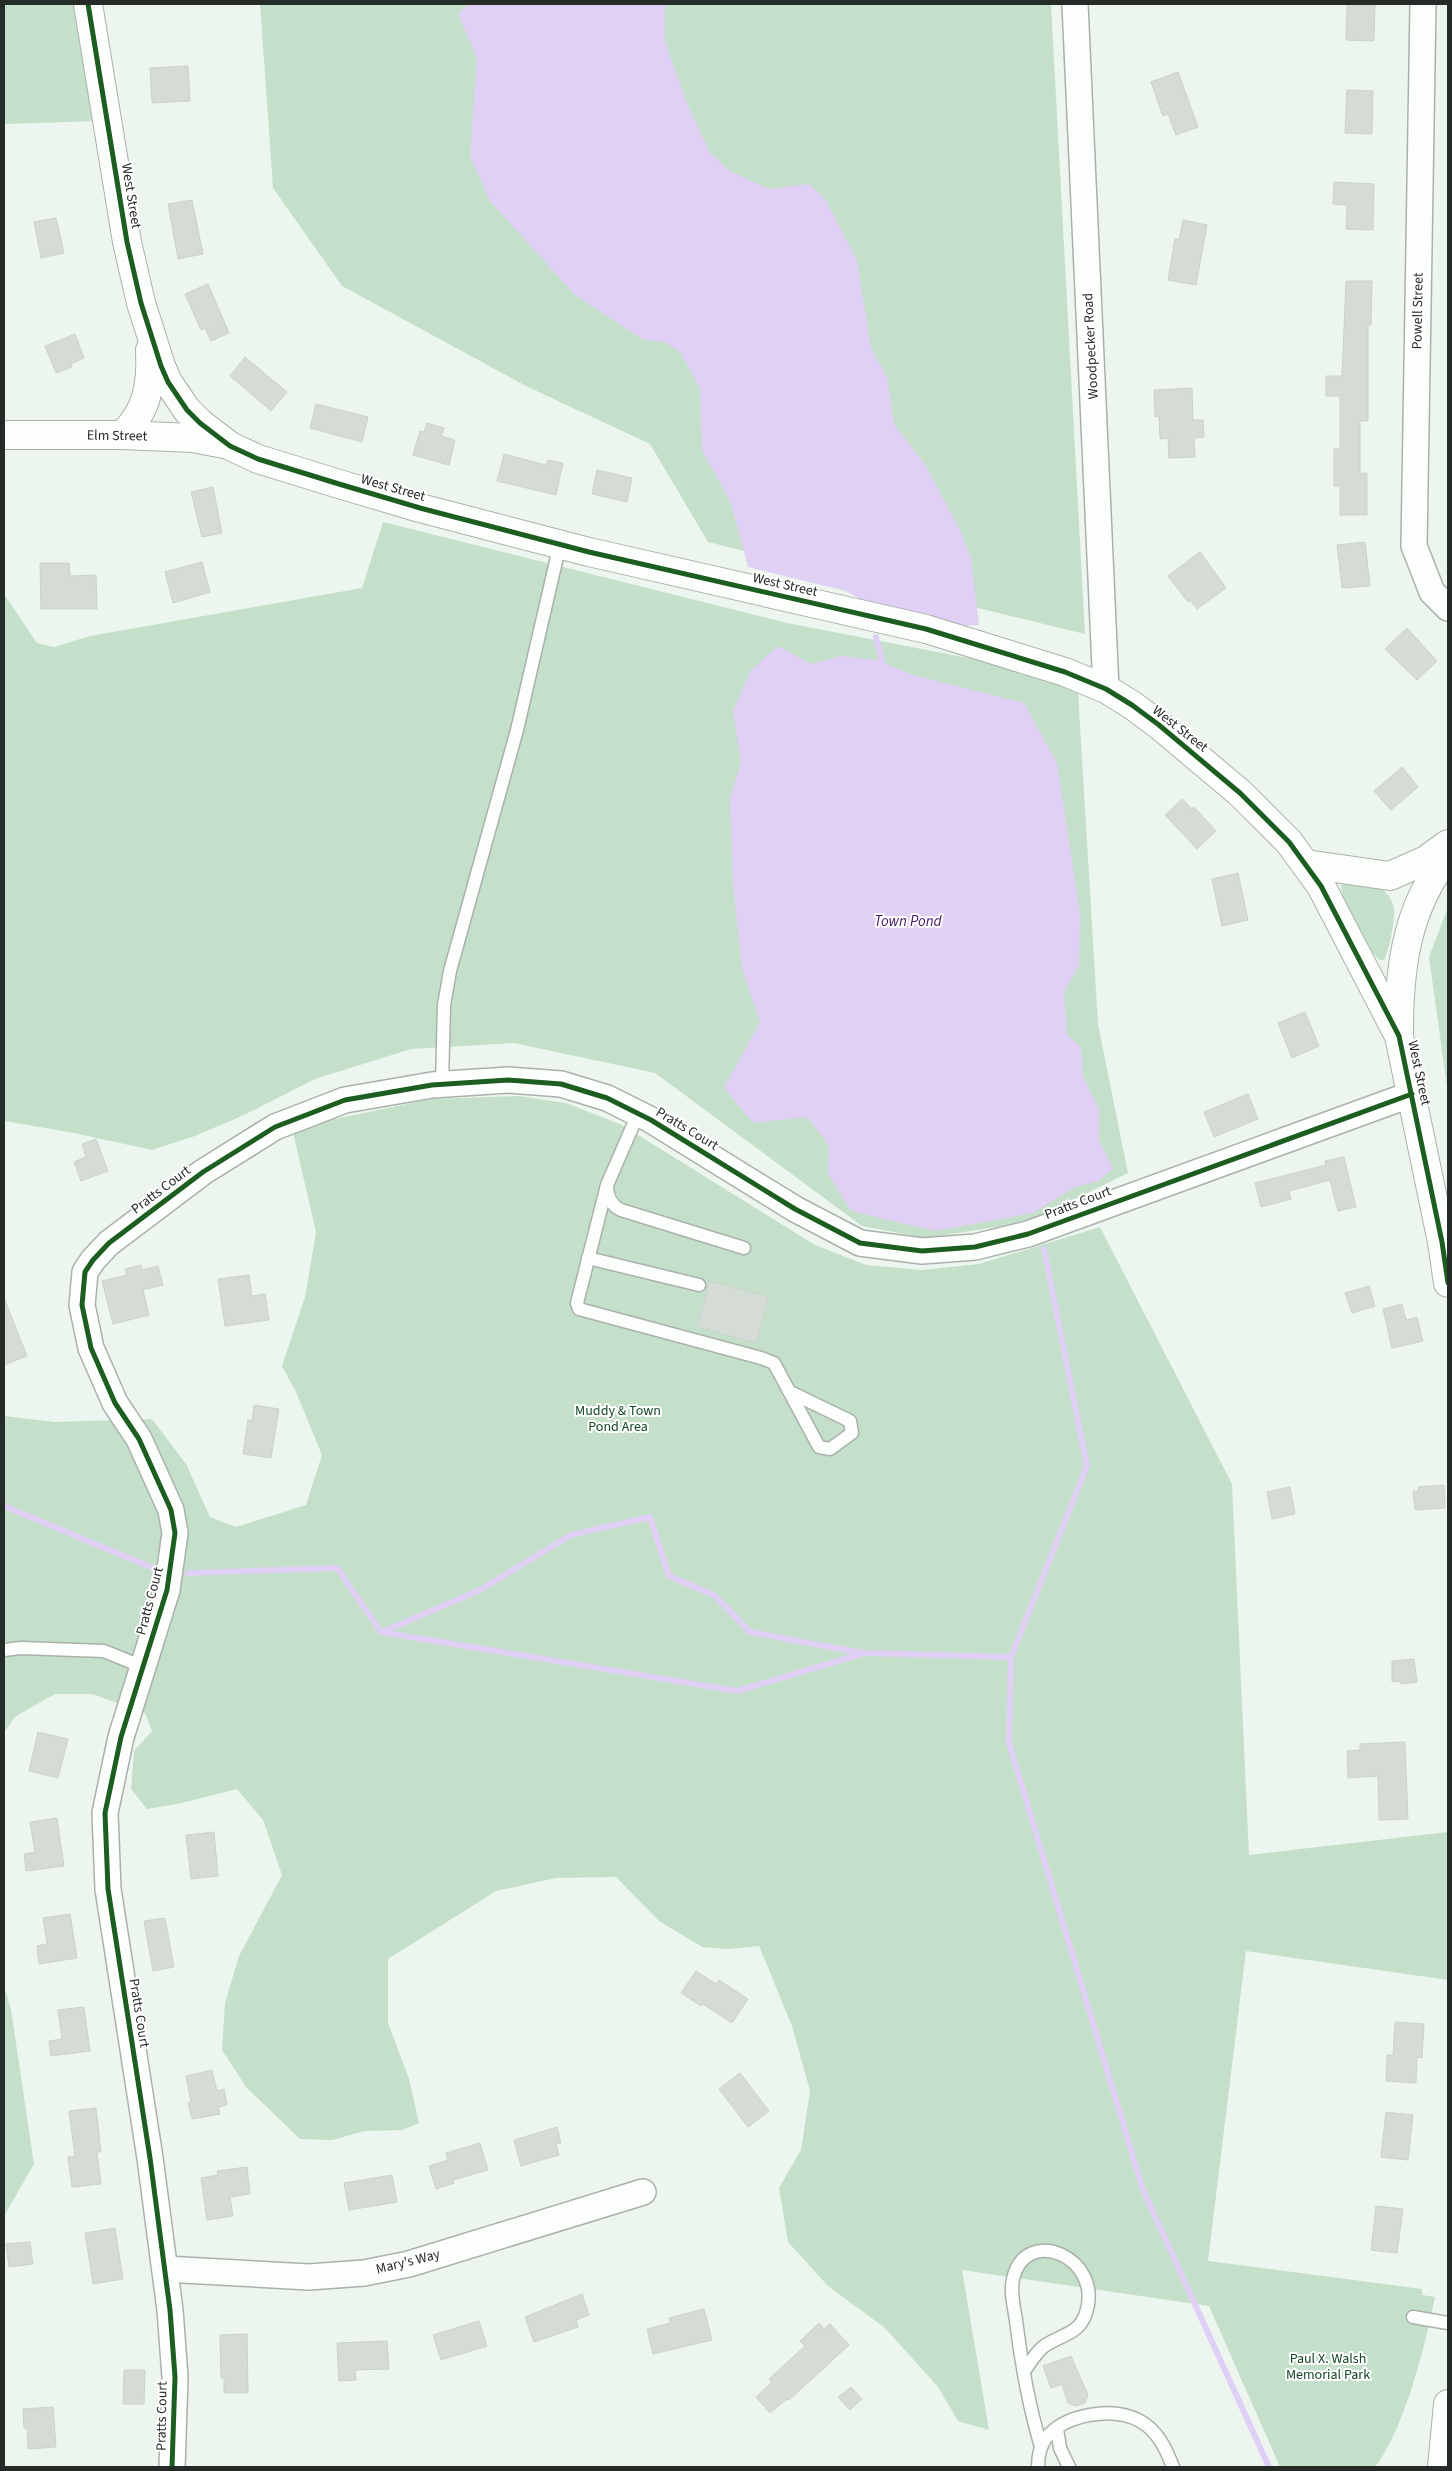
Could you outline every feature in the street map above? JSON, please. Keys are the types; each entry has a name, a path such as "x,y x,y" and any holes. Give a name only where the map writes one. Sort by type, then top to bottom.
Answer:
{"street":[{"name":"West Street","path":"88,4 133,271 149,332 161,366 177,396 200,423 230,446 258,459 339,484 560,544 926,629 1019,656 1106,689 1158,725 1226,780 1274,826 1306,864 1321,886 1400,1036 1442,1242 1448,1283"},
{"name":"Woodpecker Road","path":"1075,4 1106,689"},
{"name":"Powell Street","path":"1423,4 1414,546 1432,592 1448,608"},
{"name":"West Street","path":"122,435 138,416 148,395 151,364 149,332"},
{"name":"Elm Street","path":"4,435 122,435 193,438 230,446"},
{"path":"1306,864 1390,876 1426,860 1448,844"},
{"path":"1400,1036 1400,980 1405,944 1425,890 1448,856"},
{"name":"Pratts Court","path":"172,2467 175,2377 165,2270 150,2158 108,1889 104,1813 109,1786 167,1590 174,1532 171,1510 139,1439 115,1403 91,1348 82,1305 85,1272 108,1243 203,1172 270,1129 345,1100 442,1084 508,1080 561,1084 607,1098 638,1114 795,1209 860,1243 922,1251 975,1247 1028,1234 1412,1094"},
{"name":"Mary's Way","path":"165,2270 309,2277 364,2273 409,2264 643,2192"},
{"path":"1442,2467 1448,2404"}],"lane":[{"path":"442,1084 444,1005 450,971 517,730 560,544"},
{"path":"638,1114 607,1185 577,1303 579,1309 761,1358 774,1364 819,1447 830,1449 852,1433 850,1421 790,1392"},
{"path":"607,1185 608,1197 621,1210 744,1248"},
{"path":"588,1258 698,1285"},
{"path":"4,1650 21,1648 104,1651 143,1667"},
{"path":"1024,2371 1041,2349 1075,2330 1081,2324 1086,2312 1088,2288 1084,2274 1077,2264 1065,2254 1051,2251 1033,2254 1019,2265 1013,2277 1012,2290 1024,2371 1029,2404 1041,2447"},
{"path":"1413,2317 1448,2323"},
{"path":"1038,2467 1041,2447 1046,2437 1057,2429 1082,2417 1098,2414 1128,2416 1140,2421 1159,2437 1173,2467"},
{"path":"1057,2429 1060,2448 1069,2467"}],"green space":[{"path":"4,4 80,4 98,121 4,124"},
{"path":"260,4 1051,4 1085,634 708,542 650,444 528,387 342,286 273,188"},
{"path":"383,522 787,623 989,662 1055,678 1078,691 1098,1024 1128,1173 1038,1217 1003,1226 925,1238 862,1226 655,1073 514,1043 411,1049 315,1079 244,1115 195,1136 152,1150 69,1132 4,1121 4,594 37,643 54,647 90,636 362,588"},
{"path":"1343,883 1382,889 1391,900 1394,909 1394,920 1390,943 1384,960 1379,960 1373,953 1344,901 1341,887"},
{"path":"1448,907 1448,1094 1429,957"},
{"name":"Muddy & Town Pond Area","path":"519,1096 566,1103 622,1125 815,1245 866,1265 922,1270 979,1264 1100,1227 1232,1484 1249,1855 1448,1832 1448,1980 1246,1951 1208,2261 1422,2289 1422,2295 1435,2297 1420,2362 1405,2409 1386,2451 1375,2467 1280,2467 1209,2306 962,2270 989,2430 958,2421 938,2387 885,2328 828,2286 788,2242 779,2188 801,2150 810,2091 792,2026 759,1946 728,1949 702,1947 659,1921 616,1877 556,1878 496,1891 388,1959 388,2023 409,2079 419,2123 402,2130 365,2131 332,2140 300,2139 246,2087 222,2050 225,2003 239,1956 282,1875 263,1820 237,1789 178,1804 147,1809 131,1789 134,1751 152,1731 145,1713 92,1694 55,1694 16,1716 4,1732 4,1416 55,1422 152,1419 186,1464 210,1517 236,1527 306,1505 322,1455 296,1392 282,1366 305,1297 316,1232 292,1128 431,1099"},
{"path":"4,1986 11,2010 34,2164 4,2216"}],"water":[{"path":"468,4 667,4 665,9 665,42 687,103 710,153 730,171 769,189 809,184 824,197 857,260 871,348 887,377 894,424 926,466 960,530 971,559 979,625 957,626 882,612 846,591 748,567 731,503 702,450 700,389 681,353 667,343 642,339 575,295 490,201 470,156 477,58 458,14"},
{"name":"Town Pond","path":"778,646 811,664 841,656 877,660 913,675 1024,703 1057,763 1080,914 1079,966 1064,991 1067,1035 1081,1047 1083,1076 1099,1110 1099,1140 1113,1169 1098,1181 1075,1187 1033,1213 935,1231 851,1211 828,1174 829,1145 807,1117 753,1123 724,1088 760,1022 742,969 733,884 730,799 741,762 733,711 751,670"}],"building":[{"path":"1347,4 1375,4 1374,41 1346,40"},
{"path":"188,66 190,101 152,103 150,68"},
{"path":"1178,72 1198,127 1176,135 1168,114 1163,116 1151,82"},
{"path":"1347,90 1373,91 1372,134 1345,133"},
{"path":"1334,182 1374,184 1373,230 1346,229 1347,205 1333,204"},
{"path":"192,200 203,254 178,259 168,204"},
{"path":"56,218 64,253 41,258 34,222"},
{"path":"1183,220 1207,225 1196,285 1168,280 1175,239 1179,240"},
{"path":"1346,281 1372,281 1371,325 1368,325 1368,421 1360,421 1360,473 1367,473 1367,515 1340,515 1340,486 1334,486 1334,449 1340,449 1340,396 1326,396 1326,376 1342,376"},
{"path":"208,284 229,333 211,341 205,328 201,330 185,294"},
{"path":"75,334 84,358 71,364 72,367 56,373 45,346"},
{"path":"245,357 287,392 271,411 230,376"},
{"path":"1192,388 1193,420 1203,420 1204,437 1194,438 1195,457 1169,458 1168,438 1160,439 1159,416 1155,417 1154,390"},
{"path":"316,404 368,417 362,442 310,428"},
{"path":"427,423 444,428 441,436 455,440 449,465 413,455 420,431 424,432"},
{"path":"504,454 546,465 548,460 563,463 556,495 497,481"},
{"path":"597,470 632,478 627,502 592,494"},
{"path":"213,487 222,533 202,537 191,492"},
{"path":"1365,542 1370,586 1342,588 1337,545"},
{"path":"1200,552 1226,588 1197,609 1190,600 1188,602 1168,576"},
{"path":"202,562 210,592 173,603 165,572"},
{"path":"40,563 69,563 70,576 96,575 97,609 41,609"},
{"path":"1407,628 1437,661 1417,680 1385,649"},
{"path":"1402,767 1418,787 1391,810 1374,791"},
{"path":"1182,799 1192,809 1194,807 1216,831 1197,849 1165,815"},
{"path":"1238,873 1248,920 1222,926 1212,879"},
{"path":"1305,1012 1319,1046 1292,1058 1278,1023"},
{"path":"1248,1094 1258,1119 1214,1137 1204,1112"},
{"path":"96,1139 108,1171 81,1181 74,1162 86,1157 82,1144"},
{"path":"1344,1157 1356,1207 1338,1211 1330,1180 1289,1191 1291,1199 1261,1207 1255,1183 1326,1165 1325,1161"},
{"path":"141,1265 142,1270 158,1266 163,1285 143,1290 149,1315 113,1324 102,1281 127,1275 125,1269"},
{"path":"249,1275 252,1296 265,1294 269,1320 225,1326 218,1279"},
{"path":"709,1281 769,1297 756,1343 697,1327"},
{"path":"1369,1286 1375,1306 1352,1313 1345,1293"},
{"path":"4,1298 27,1356 4,1365"},
{"path":"1402,1304 1406,1320 1417,1317 1423,1341 1392,1348 1383,1309"},
{"path":"254,1405 279,1409 271,1458 243,1454 248,1420 252,1421"},
{"path":"1444,1485 1445,1508 1415,1510 1413,1491 1418,1491 1418,1487"},
{"path":"1290,1487 1295,1514 1272,1519 1267,1492"},
{"path":"1414,1659 1417,1682 1401,1684 1400,1681 1392,1682 1392,1661"},
{"path":"38,1732 68,1739 58,1778 29,1771"},
{"path":"1405,1742 1408,1819 1379,1820 1378,1776 1348,1778 1347,1751 1360,1750 1360,1744"},
{"path":"57,1818 64,1866 26,1871 24,1854 35,1852 30,1822"},
{"path":"214,1832 218,1876 191,1879 186,1835"},
{"path":"70,1914 77,1958 39,1964 37,1946 47,1944 43,1918"},
{"path":"165,1918 174,1967 153,1971 144,1921"},
{"path":"696,1971 716,1984 719,1980 748,1999 732,2023 703,2004 701,2006 681,1993"},
{"path":"84,2007 90,2051 51,2056 49,2041 62,2039 58,2010"},
{"path":"1395,2022 1424,2024 1422,2058 1417,2057 1416,2083 1386,2081 1387,2055 1393,2055"},
{"path":"212,2070 217,2091 224,2089 227,2105 218,2107 220,2114 192,2119 188,2103 191,2102 186,2076"},
{"path":"740,2073 769,2111 748,2127 719,2089"},
{"path":"96,2108 101,2152 97,2152 101,2184 72,2187 68,2157 75,2156 69,2111"},
{"path":"1386,2112 1413,2115 1408,2160 1381,2157"},
{"path":"557,2127 561,2143 556,2144 559,2155 521,2166 514,2140"},
{"path":"480,2143 488,2170 453,2180 454,2183 436,2189 429,2166 448,2160 446,2153"},
{"path":"247,2167 250,2194 230,2197 233,2216 207,2220 201,2178 218,2175 217,2171"},
{"path":"392,2175 397,2202 349,2210 344,2183"},
{"path":"1376,2206 1403,2209 1397,2253 1371,2250"},
{"path":"115,2228 123,2279 93,2284 85,2233"},
{"path":"30,2242 33,2264 9,2267 6,2244"},
{"path":"582,2294 589,2315 576,2320 578,2327 534,2342 525,2317"},
{"path":"704,2309 712,2340 653,2354 647,2329 670,2323 669,2318"},
{"path":"479,2321 487,2346 441,2360 433,2335"},
{"path":"819,2323 824,2329 830,2324 849,2345 789,2400 787,2399 770,2413 756,2397 772,2382 769,2379 805,2346 800,2341"},
{"path":"247,2334 248,2393 224,2393 224,2378 221,2378 220,2335"},
{"path":"387,2341 389,2369 355,2370 356,2380 339,2381 337,2343"},
{"path":"1071,2356 1088,2395 1085,2403 1075,2406 1068,2403 1062,2384 1051,2388 1043,2366"},
{"path":"124,2370 145,2370 144,2404 123,2404"},
{"path":"851,2387 862,2399 850,2410 838,2397"},
{"path":"53,2407 56,2447 28,2449 27,2428 24,2428 23,2409"}],"waterway":[{"path":"876,637 884,670"},
{"path":"1044,1249 1087,1466 1011,1657 1009,1743 1143,2190 1269,2467"},
{"path":"4,1506 158,1570"},
{"path":"382,1632 480,1590 571,1535 650,1517 669,1576 714,1595 750,1632 863,1653"},
{"path":"188,1573 337,1568 381,1632 737,1691 865,1653 1011,1657"}],"cycle path":[{"path":"88,4 127,242 141,303 168,382 187,410 200,423 230,446 258,459 339,484 420,508 589,552 926,629 1065,672 1106,689 1132,705 1159,725 1240,793 1289,842 1321,886 1399,1036 1442,1242 1448,1283"},
{"path":"172,2467 175,2377 170,2310 150,2158 108,1889 105,1813 121,1737 167,1590 175,1533 171,1510 139,1439 115,1403 91,1348 82,1305 85,1272 93,1260 109,1243 203,1172 275,1127 345,1100 432,1085 508,1080 561,1084 607,1098 651,1120 795,1209 860,1243 922,1251 975,1247 1028,1234 1412,1094"}],"park label":[{"name":"Paul X. Walsh Memorial Park","path":"1328,2368"}]}
